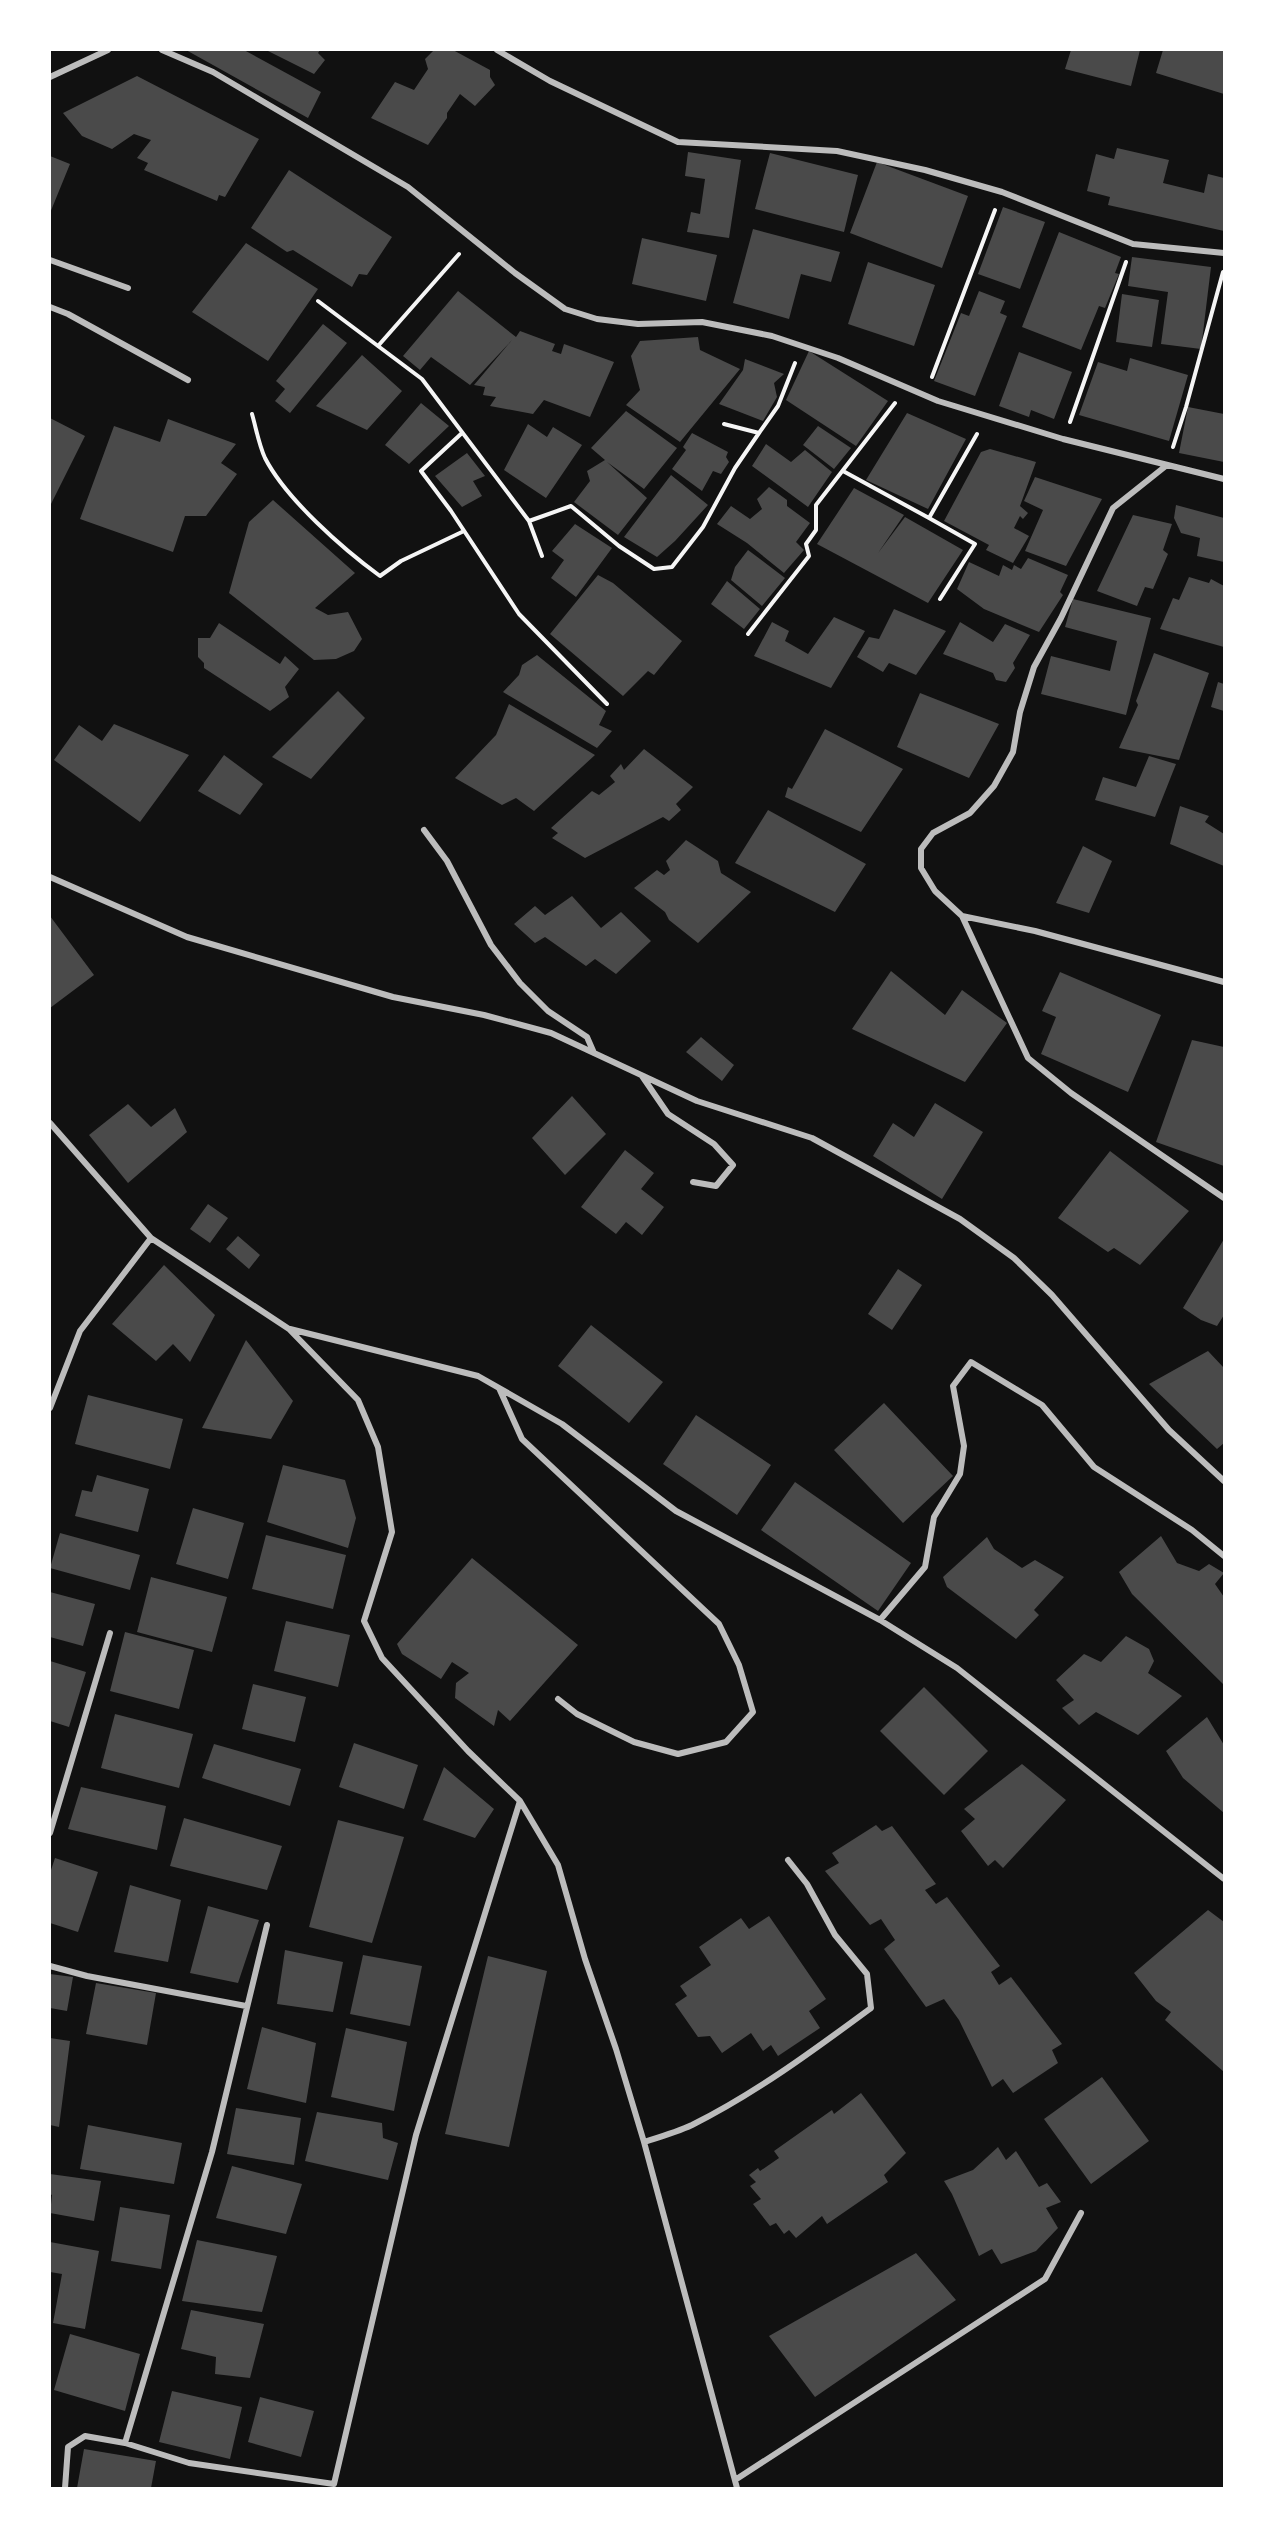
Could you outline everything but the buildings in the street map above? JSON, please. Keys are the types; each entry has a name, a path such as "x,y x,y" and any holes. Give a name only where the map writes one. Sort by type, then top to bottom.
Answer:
{"street":[{"path":"50,77 108,50"},
{"path":"162,50 213,72 408,187 472,240 565,309 597,319 638,324 702,322 772,336 838,358 925,395 988,415 1064,439 1224,479"},
{"path":"497,50 550,81 678,142 837,151 925,170 1002,192 1133,244 1224,253"},
{"path":"50,260 128,288"},
{"path":"50,307 69,314 188,380"},
{"path":"1167,465 1113,508 1061,618 1034,667 1020,712 1013,752 994,786 970,813 933,833 921,849 921,868 935,891 962,916 1028,1058 1071,1094 1224,1198"},
{"path":"424,830 447,861 498,954 520,983 548,1011 587,1037 594,1054"},
{"path":"50,877 187,937 393,997 484,1015 550,1033 698,1101 812,1138 960,1219 1014,1258 1052,1295 1169,1431 1224,1481"},
{"path":"962,916 1035,932 1224,982"},
{"path":"642,1076 668,1114 714,1144 733,1165 716,1186 693,1182"},
{"path":"50,1123 151,1238 289,1329 358,1400 378,1447 392,1532 364,1621 382,1658 468,1751 520,1801 558,1865 585,1959 616,2049 644,2142 737,2488"},
{"path":"50,1408 81,1331 151,1238"},
{"path":"289,1329 478,1376 562,1424 676,1511 880,1620 957,1668 1224,1879"},
{"path":"880,1620 925,1567 934,1517 960,1474 964,1446 953,1386 971,1362 1042,1405 1094,1467 1192,1530 1224,1556"},
{"path":"498,1388 522,1439 719,1624 739,1665 753,1712 726,1742 678,1754 634,1742 577,1714 558,1699"},
{"path":"50,1833 110,1633"},
{"path":"64,2488 68,2447 85,2436 125,2443 189,2463 334,2484 416,2135 520,1801"},
{"path":"644,2142 690,2126 746,2096 819,2047 871,2008 867,1974 835,1935 807,1884 788,1860"},
{"path":"125,2443 212,2152 267,1925"},
{"path":"50,1966 87,1976 246,2006"},
{"path":"735,2480 1046,2279 1081,2212"}],"path":[{"path":"925,395 1002,192"},
{"path":"378,346 472,240"},
{"path":"1064,439 1133,244"},
{"path":"1167,465 1186,407 1224,265"},
{"path":"318,301 422,379 529,521 542,556"},
{"path":"529,521 571,507 620,546 654,569 672,567 703,527 735,468 778,406 802,346"},
{"path":"748,634 809,556 806,544 816,530 816,505 907,388"},
{"path":"252,414 265,458 291,494 351,555 380,576 401,561 464,531"},
{"path":"929,518 988,415"},
{"path":"724,424 759,433"},
{"path":"462,433 421,471 519,614 607,704"},
{"path":"843,471 975,544 940,599"}]}
